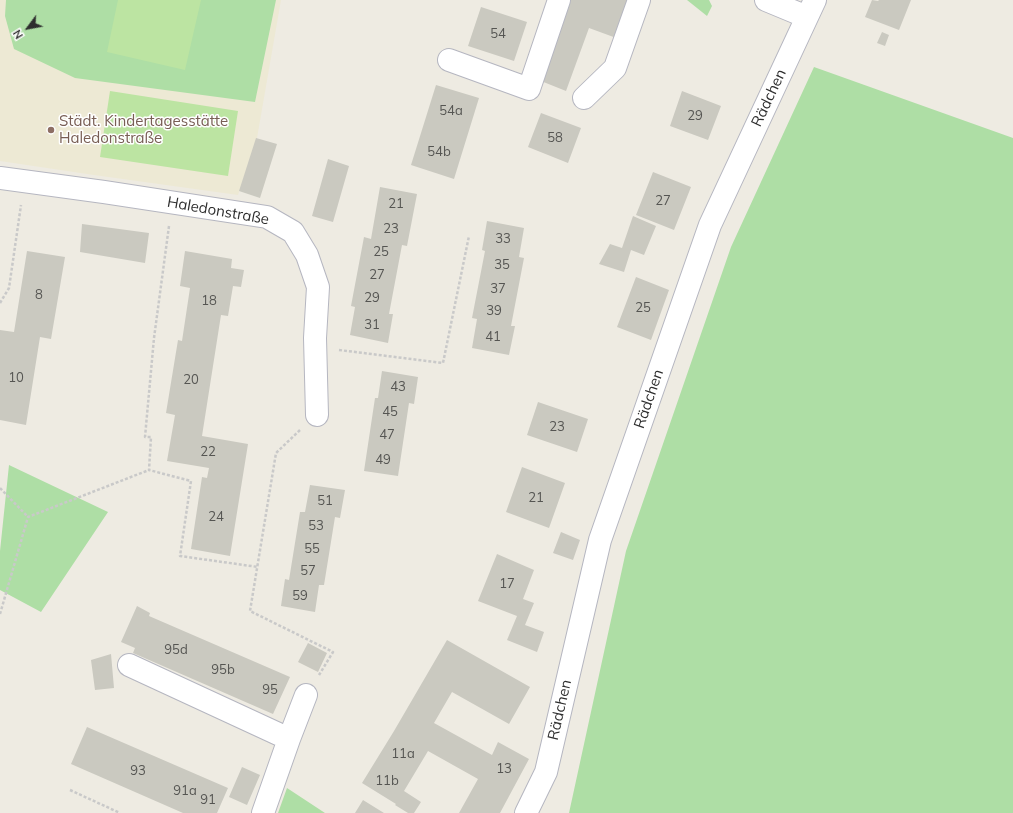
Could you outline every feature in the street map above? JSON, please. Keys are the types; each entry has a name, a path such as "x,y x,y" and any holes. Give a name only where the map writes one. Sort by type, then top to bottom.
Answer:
{"street":[{"path":"450,60 529,89 559,0"},
{"path":"584,98 615,68 639,0"},
{"path":"766,0 811,9"},
{"name":"Rädchen","path":"526,813 546,772 600,540 710,225 811,9"},
{"name":"Haledonstraße","path":"0,178 267,217 293,232 307,255 318,287 316,347 317,415"},
{"path":"129,665 289,739"},
{"path":"263,813 306,695"}],"path":[{"path":"0,303 8,288 24,181"},
{"path":"149,470 151,437 145,437 154,338 172,202"},
{"path":"316,347 443,363 469,236"},
{"path":"317,415 276,453 250,611 333,652"},
{"path":"28,517 149,470 191,481 180,556 258,567"},
{"path":"0,488 28,517"},
{"path":"0,614 28,517"},
{"path":"70,790 120,813"}],"shaded area":[{"path":"0,0 281,0 257,138 238,195 0,161"}],"green space":[{"path":"6,0 276,0 255,102 75,78 14,49 5,16"},
{"path":"118,0 201,0 185,70 107,52"},
{"path":"687,0 709,0 712,6 707,16"},
{"path":"814,67 1013,138 1013,813 569,813 626,551 731,247"},
{"path":"110,91 238,111 228,176 100,157"},
{"path":"9,465 108,512 41,612 0,590 0,551"},
{"path":"287,788 325,813 278,813"}],"building":[{"path":"571,0 632,0 619,39 589,28 566,91 541,81"},
{"path":"872,0 911,0 899,30 865,17"},
{"path":"481,7 527,22 514,61 468,46"},
{"path":"882,32 889,35 885,46 877,43"},
{"path":"436,85 479,98 454,179 411,165"},
{"path":"682,91 721,106 708,140 670,126"},
{"path":"541,113 581,128 568,163 528,147"},
{"path":"256,138 277,144 260,198 239,191"},
{"path":"328,159 349,166 333,222 312,216"},
{"path":"653,172 691,187 674,230 636,215"},
{"path":"380,187 417,194 407,246 402,245 389,314 393,314 388,343 350,335 355,307 351,306 364,237 371,239"},
{"path":"633,216 656,226 644,255 631,250 624,272 599,264 610,244 622,248"},
{"path":"487,221 524,228 519,257 524,258 511,326 515,326 509,355 472,348 477,319 472,318 485,251 482,250"},
{"path":"82,224 149,233 145,263 80,252"},
{"path":"27,251 65,257 51,339 40,337 26,425 0,420 0,330 14,332"},
{"path":"185,251 232,259 231,268 244,270 241,287 233,286 228,316 221,315 202,436 248,444 230,556 191,549 202,477 207,478 209,468 167,461 175,415 166,413 178,340 182,341 190,288 180,286"},
{"path":"636,277 669,290 651,340 617,327"},
{"path":"382,371 418,377 414,404 409,403 398,476 364,471 375,398 378,398"},
{"path":"538,402 588,419 577,452 527,435"},
{"path":"522,467 565,483 549,528 506,512"},
{"path":"310,485 345,490 340,518 335,517 324,585 319,585 315,612 281,606 285,579 289,580 300,512 305,512"},
{"path":"561,532 580,540 573,560 553,553"},
{"path":"497,554 534,570 523,599 534,603 525,625 544,632 537,652 507,640 517,616 478,601"},
{"path":"137,606 150,613 149,616 290,677 273,714 133,653 135,648 121,642"},
{"path":"447,640 530,687 509,724 452,692 434,723 492,755 498,742 529,759 500,813 459,813 478,779 428,751 404,791 421,802 414,813 408,813 362,783"},
{"path":"308,643 327,653 318,672 298,662"},
{"path":"111,654 114,688 95,690 91,660"},
{"path":"87,727 228,788 217,813 183,813 71,764"},
{"path":"242,767 260,775 247,805 229,797"},
{"path":"363,800 384,813 355,813"}],"place":[{"name":"Städt. Kindertagesstätte Haledonstraße","path":"51,130"}]}
